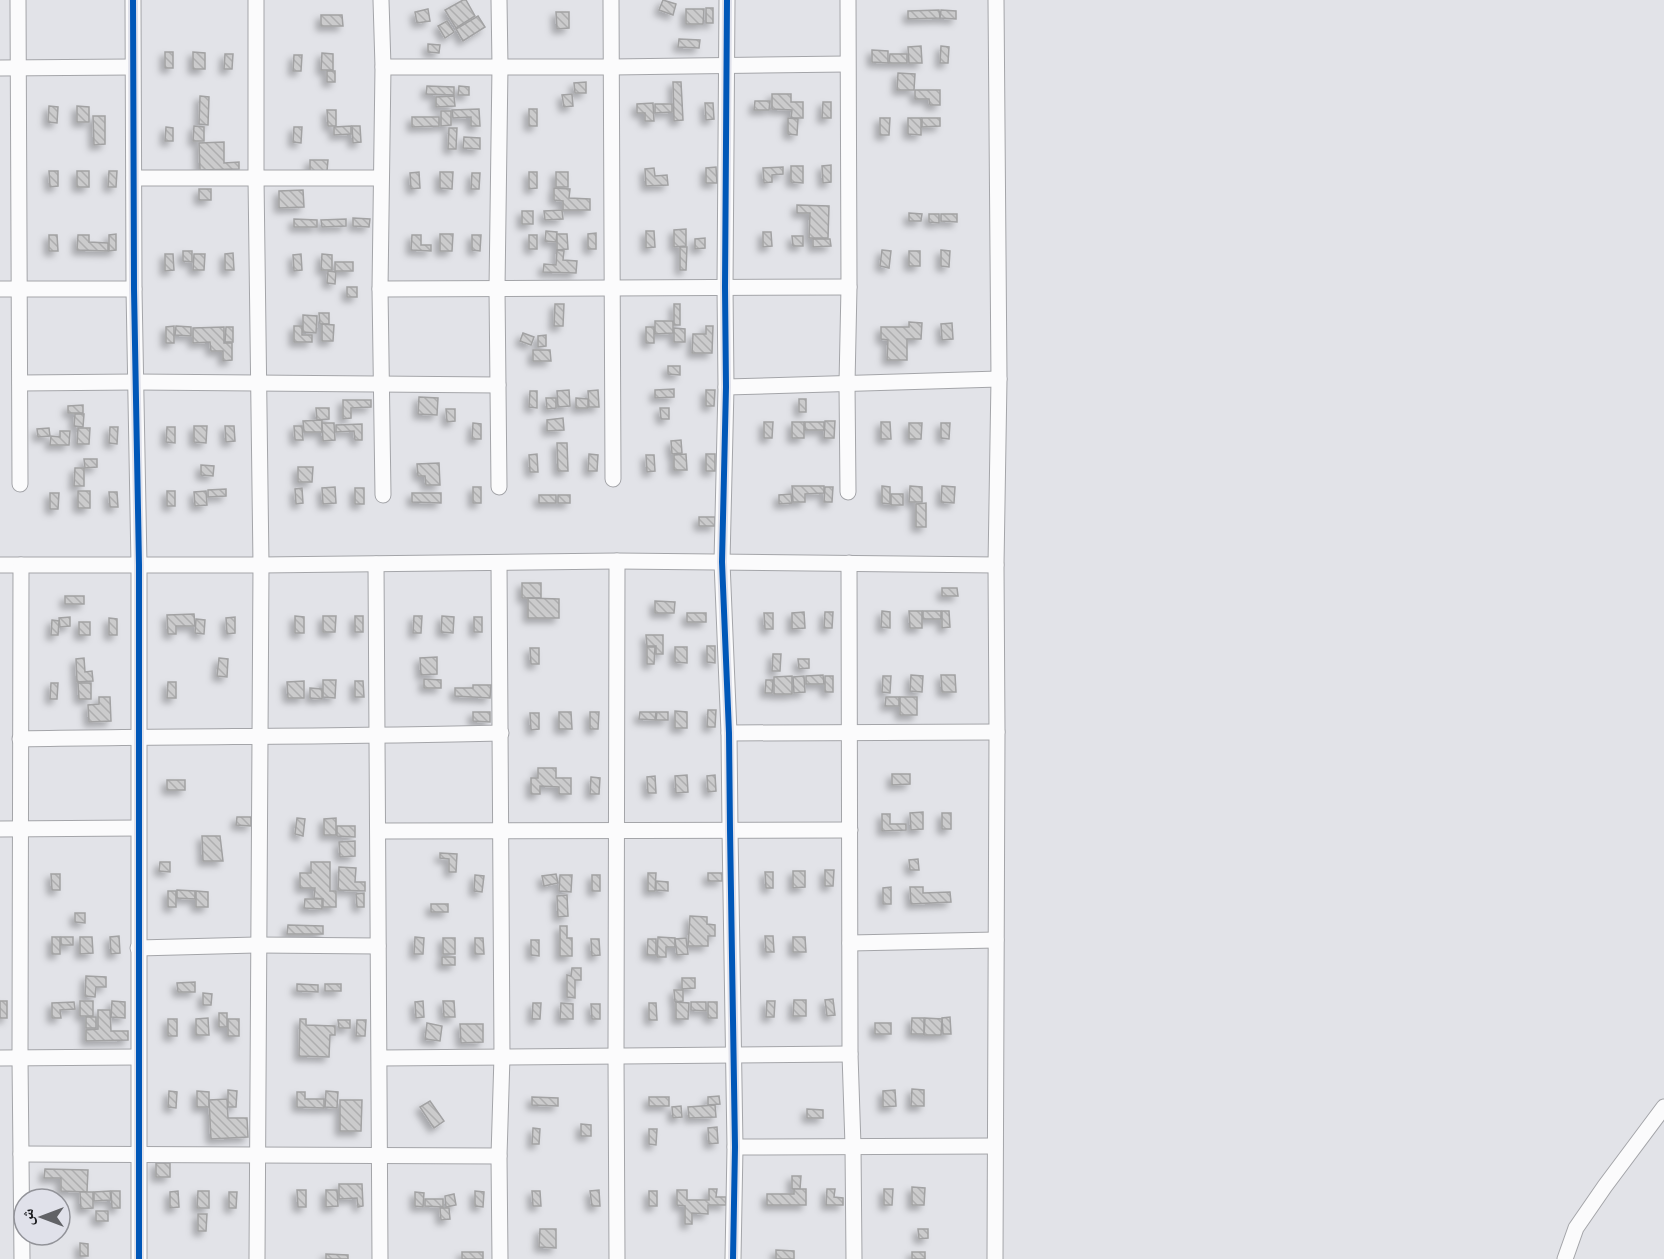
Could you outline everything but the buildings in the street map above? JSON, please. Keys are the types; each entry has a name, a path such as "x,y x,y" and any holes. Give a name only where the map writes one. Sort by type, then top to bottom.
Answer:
{"street":[{"path":"18,0 20,484"},
{"path":"133,0 134,289 139,565 139,1259"},
{"path":"256,0 261,565 257,1259"},
{"path":"381,0 382,495"},
{"path":"499,0 497,289 499,487"},
{"path":"611,0 614,479"},
{"path":"727,0 726,387 722,562 729,733 735,1147 733,1259"},
{"path":"848,0 848,492"},
{"path":"995,1259 996,565 999,379 996,0"},
{"path":"382,67 847,64"},
{"path":"0,68 132,67"},
{"path":"134,178 381,178"},
{"path":"380,289 849,287"},
{"path":"0,289 134,289"},
{"path":"726,387 999,379"},
{"path":"20,383 498,385"},
{"path":"0,565 617,561 996,565"},
{"path":"617,561 617,1259"},
{"path":"500,563 502,831 500,1259"},
{"path":"849,563 850,1054 854,1259"},
{"path":"376,564 380,1259"},
{"path":"21,565 21,1259"},
{"path":"729,733 997,732"},
{"path":"20,739 501,733"},
{"path":"0,829 138,828"},
{"path":"379,831 850,830"},
{"path":"850,943 996,940"},
{"path":"138,948 258,945 378,946"},
{"path":"380,1058 850,1054"},
{"path":"0,1058 138,1057"},
{"path":"1565,1259 1576,1228 1664,1107"},
{"path":"735,1147 995,1146"},
{"path":"21,1154 499,1156"}],"cycle path":[{"path":"133,0 134,289 139,565 139,1259"},
{"path":"727,0 726,387 722,562 729,733 735,1147 733,1259"}]}
